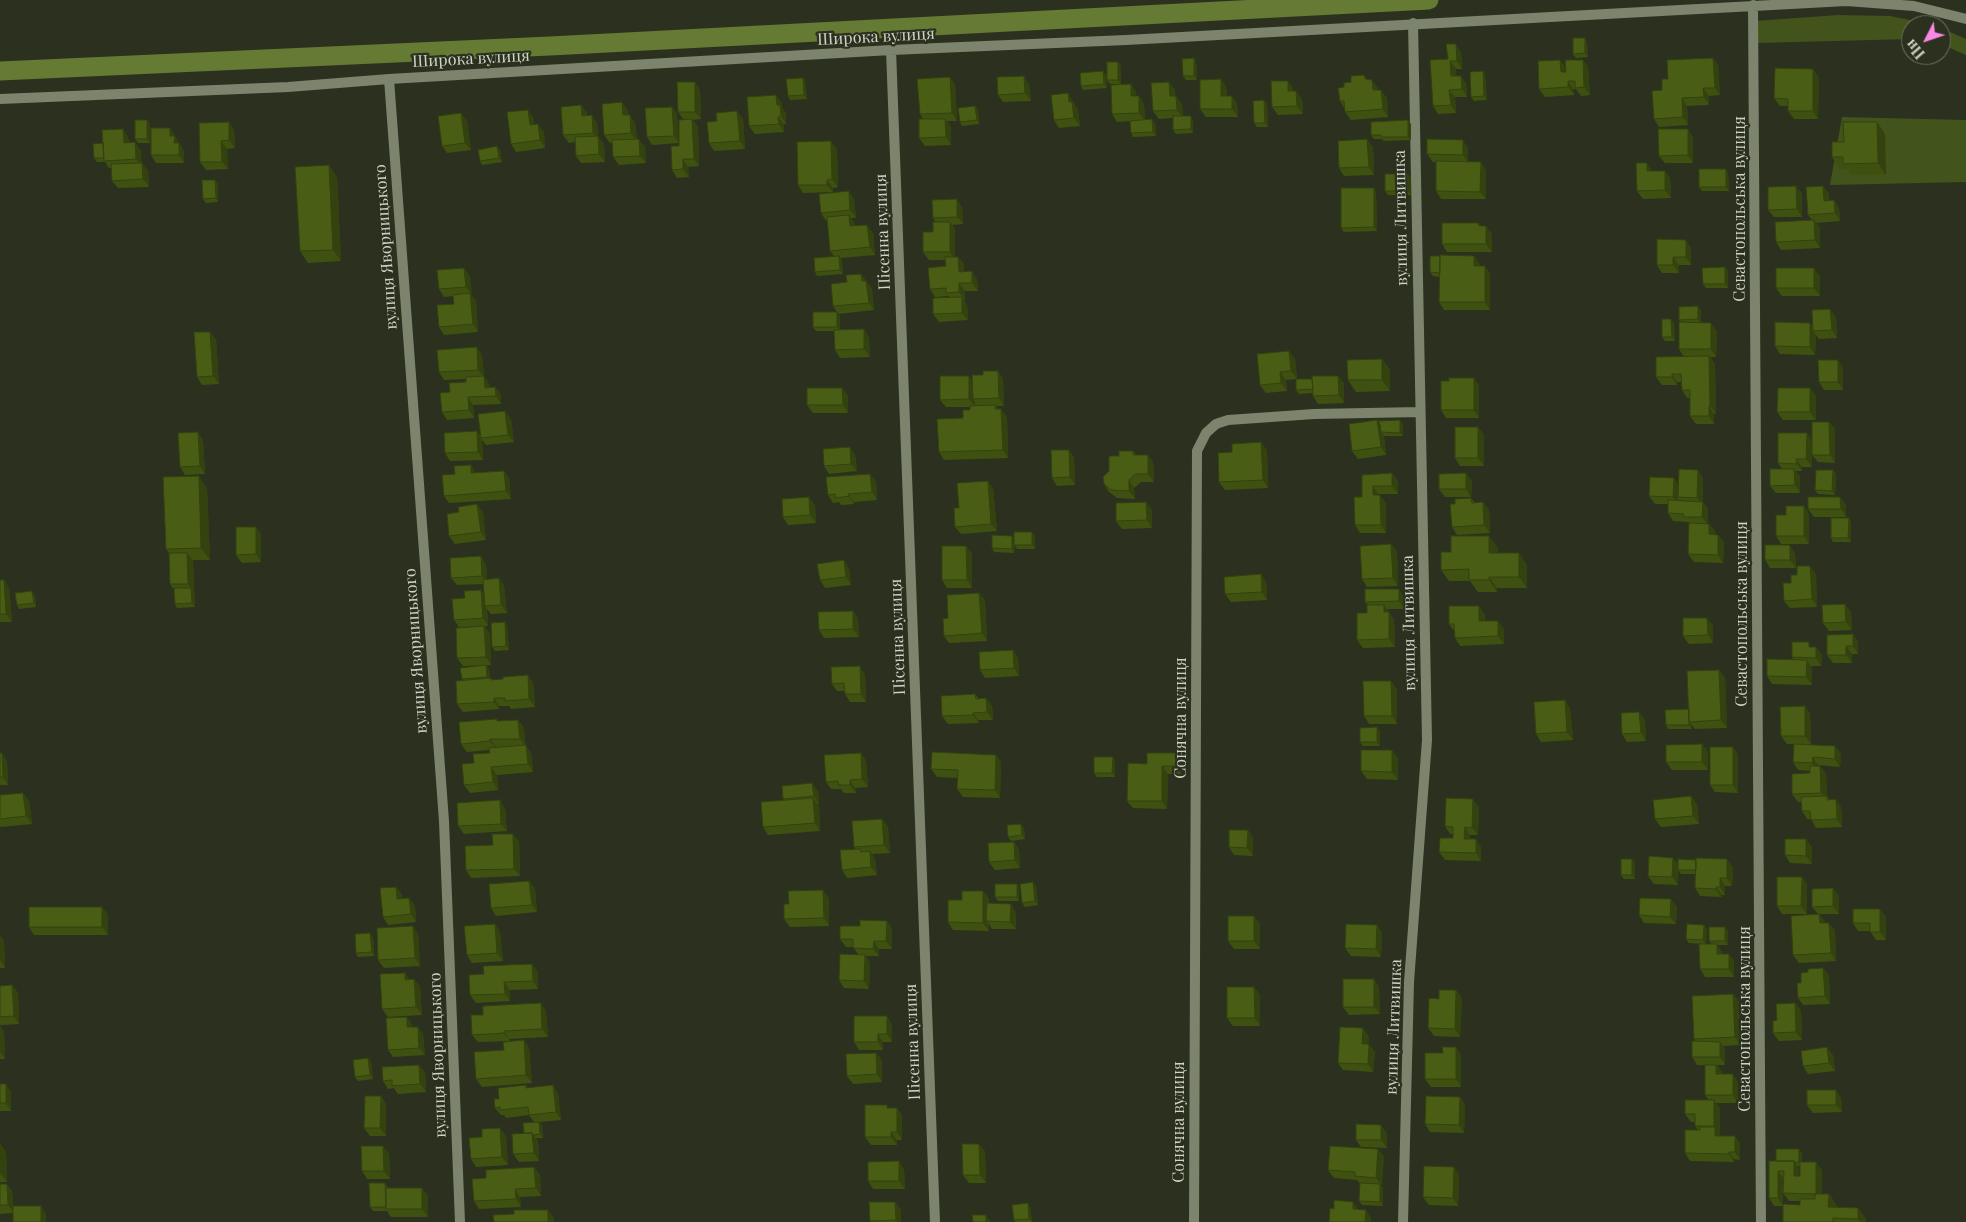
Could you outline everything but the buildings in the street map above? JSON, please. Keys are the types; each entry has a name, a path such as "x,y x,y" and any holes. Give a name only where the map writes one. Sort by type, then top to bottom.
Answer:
{"street":[{"name":"Широка вулиця","path":"0,99 288,87 389,79 891,50 1126,40 1846,0 1914,6 1966,19"},
{"name":"Севастопольська вулиця","path":"1753,5 1760,1222"},
{"name":"вулиця Литвишка","path":"1403,1222 1409,982 1426,740 1413,23"},
{"name":"Пісенна вулиця","path":"891,50 934,1222"},
{"name":"вулиця Яворницького","path":"389,79 444,820 460,1222"},
{"name":"Сонячна вулиця","path":"1194,1222 1197,451 1206,434 1216,424 1228,420 1314,414 1420,412"}],"green space":[{"path":"1838,15 1890,16 1901,18 1901,39 1757,43 1754,21"},
{"path":"1951,32 1966,39 1966,55 1951,48"},
{"path":"1842,117 1966,120 1966,182 1830,185"}],"waterway":[{"path":"0,71 550,46 1429,0"}]}
